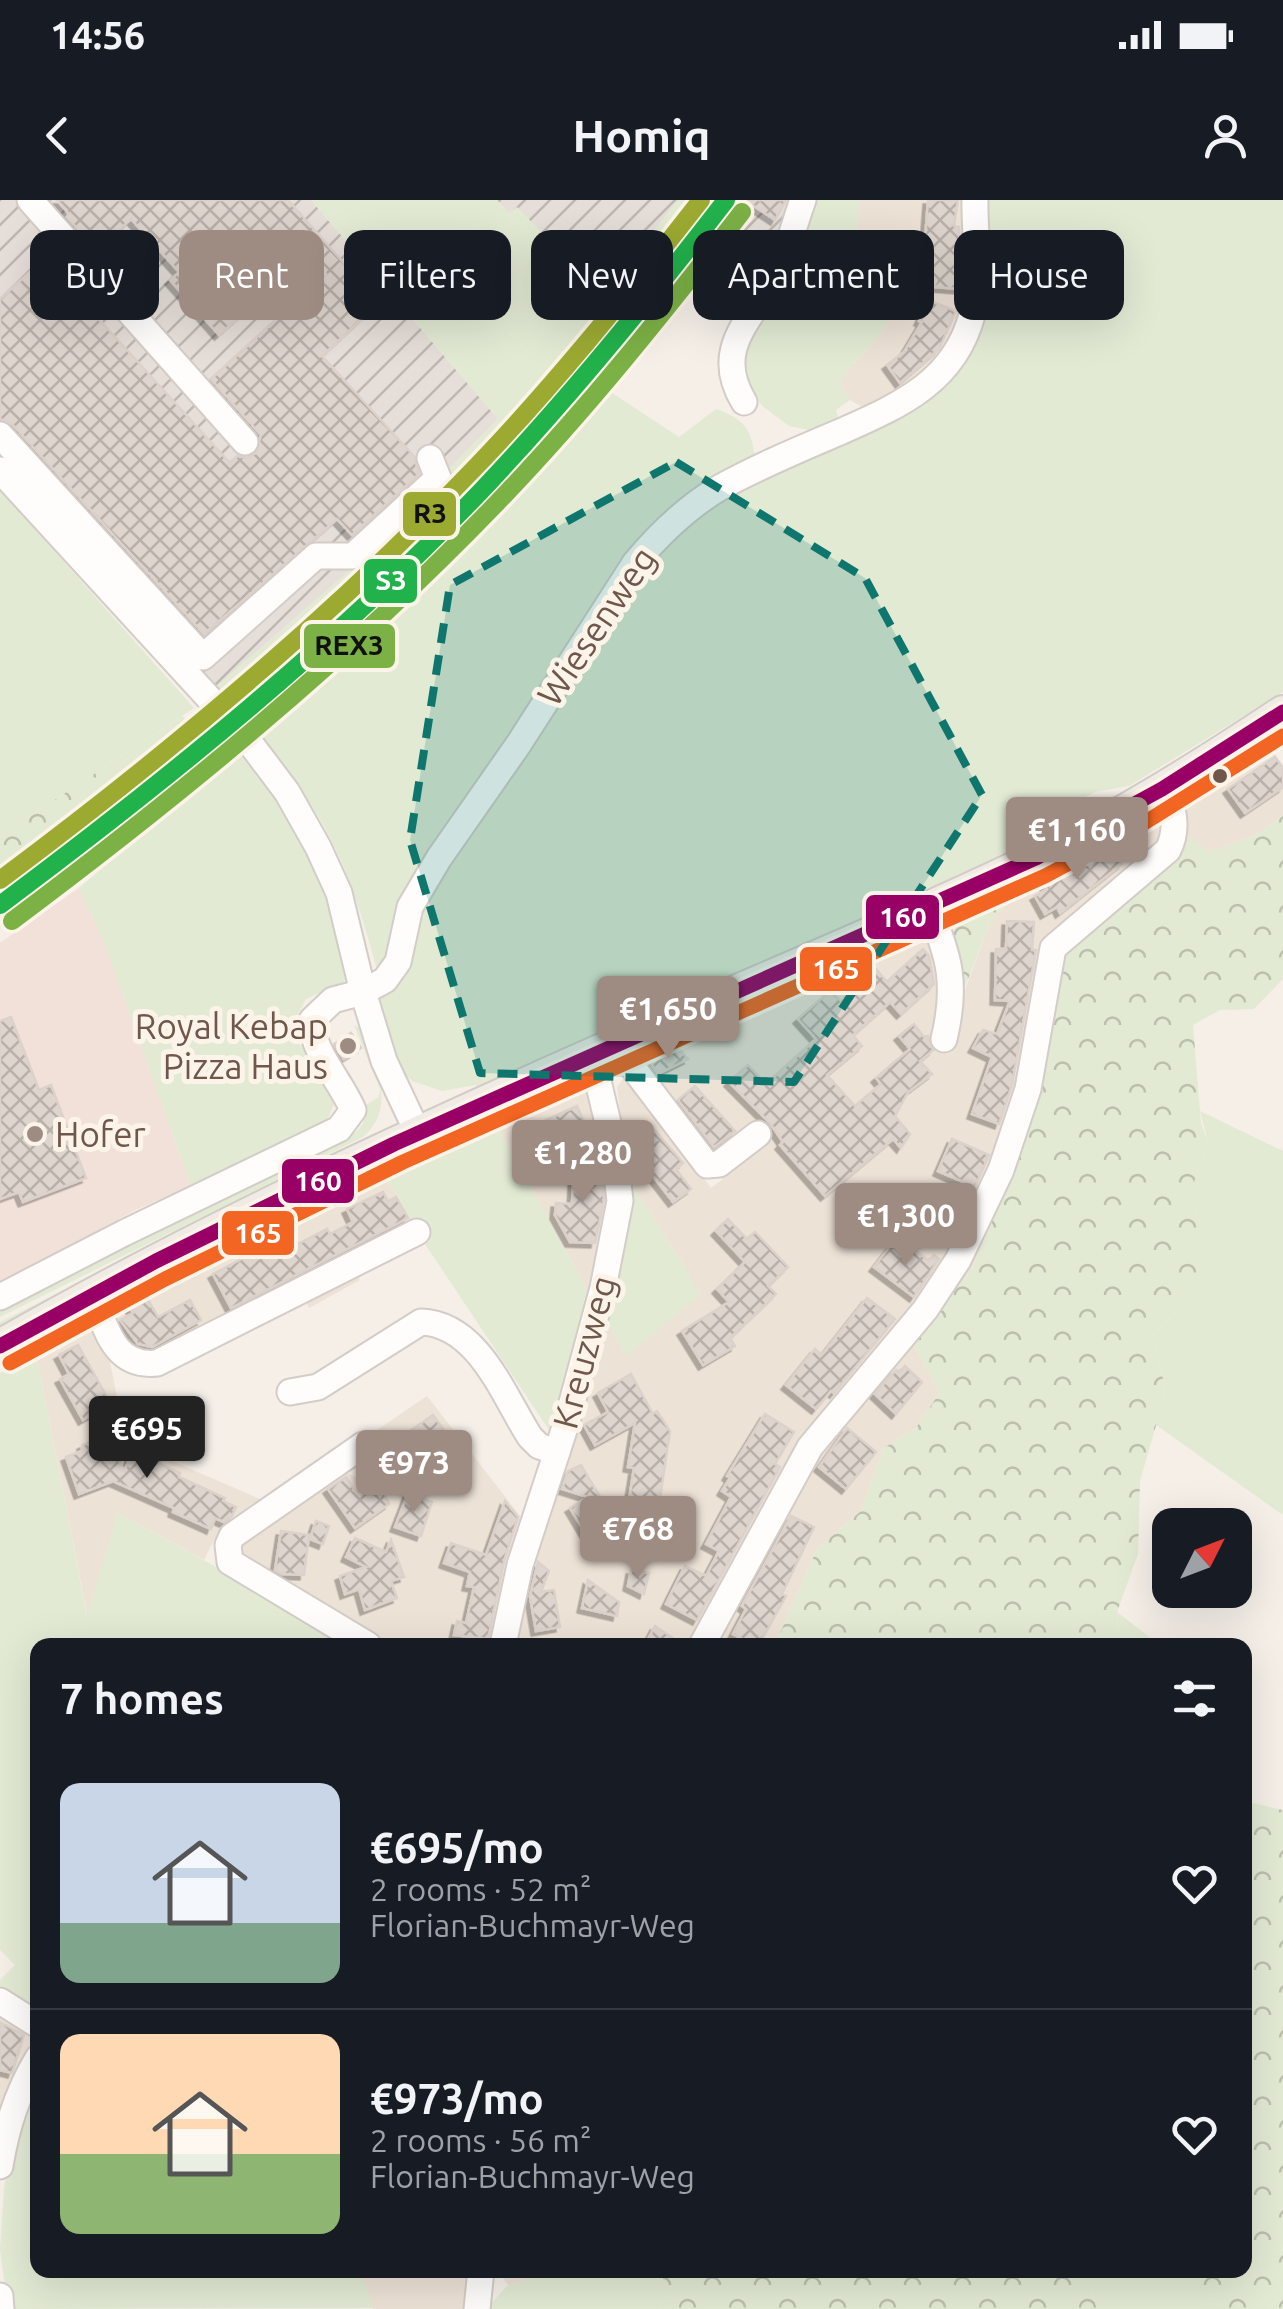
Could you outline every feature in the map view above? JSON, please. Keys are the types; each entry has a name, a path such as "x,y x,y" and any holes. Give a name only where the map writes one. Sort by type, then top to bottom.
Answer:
{"main road":[{"path":"0,1346 92,1293 418,1131 1038,857 1166,788 1283,712"}],"street":[{"path":"30,200 245,442"},
{"path":"744,402 734,384 731,360 737,337 776,275 803,200"},
{"name":"Wiesenweg","path":"0,1297 340,1129 352,1110 345,1090 311,1034 312,1020 333,1000 363,992 385,980 398,962 410,907 439,858 518,745 635,563 658,535 720,488 890,410 924,389 946,368 962,342 978,285 975,200"},
{"path":"0,435 203,656 316,556 353,556 438,478 430,458"},
{"path":"0,470 250,743 287,792 318,846 339,894 384,1062 418,1131"},
{"path":"706,1638 810,1447 926,1310 958,1260 1001,1170 1028,1089 1053,948 1168,850 1175,836 1166,788"},
{"path":"928,907 953,978 944,1038"},
{"path":"603,1050 707,1165 719,1164 758,1134"},
{"name":"Kreuzweg","path":"505,1638 520,1566 603,1288 620,1200 603,1050"},
{"path":"92,1293 117,1349 127,1360 157,1363 417,1232"},
{"path":"290,1392 318,1386 421,1322 437,1322 468,1340 530,1437 540,1446 557,1452"},
{"path":"356,1638 230,1562 228,1545 232,1536 363,1444"},
{"path":"0,2001 30,2020"},
{"path":"0,2166 4,2139 30,2071"},
{"path":"477,2309 480,2278"},
{"path":"0,2296 2,2309"}],"highlighted area":[{"path":"676,462 865,578 982,795 794,1082 480,1073 410,840 450,585"}],"shaded area":[{"path":"0,200 311,200 344,239 344,320 413,320 498,419 349,571 215,688 0,456"},
{"path":"497,200 678,200 655,230 538,230 517,208 509,214"},
{"path":"740,200 814,200 802,230 718,230"},
{"path":"859,200 969,200 968,230 954,230 954,320 961,320 949,348 924,380 869,411 850,400 842,388 842,377 891,320 934,320 934,230 857,229"},
{"path":"1269,745 1283,766 1283,816 1256,835 1209,852 1018,1156 971,1271 911,1341 940,1392 916,1428 884,1448 861,1511 817,1549 778,1638 511,1638 601,1312 627,1355 699,1295 628,1179 617,1087 623,1079 630,1079 711,1188 723,1179 637,1067 639,1059 928,933 944,1000 931,1029 954,1037 966,987 990,922 1018,888 1180,806 1239,771"},
{"path":"79,888 104,942 191,1186 137,1209 0,1283 0,943"},
{"path":"590,1082 613,1205 593,1300 495,1123"},
{"path":"385,1175 419,1235 355,1271 360,1280 309,1308 303,1295 147,1371 115,1359 110,1362 126,1441 269,1503 217,1534 204,1560 118,1513 88,1619 35,1348 73,1326 88,1330 108,1319 108,1309 116,1302 318,1202"},
{"path":"427,1396 527,1525 498,1638 368,1638 243,1563 240,1552 245,1542 342,1471 385,1489 391,1471 391,1451 377,1430"},
{"path":"0,2006 30,2031 30,2053 0,2133"},
{"path":"362,2278 476,2278 472,2309 373,2309"},
{"path":"503,2278 532,2278 508,2285"}],"green space":[{"path":"311,200 497,200 509,213 517,207 539,230 531,230 531,320 601,320 533,399 414,523 226,700 215,688 349,571 498,419 413,320 511,320 511,230 344,230 344,239"},
{"path":"678,200 697,200 673,231 655,230"},
{"path":"814,200 859,200 857,230 799,230"},
{"path":"986,200 1283,200 1283,692 1129,786 1095,792 1080,800 1049,838 478,1089 476,1085 442,1091 412,1081 391,1050 377,1003 425,892 600,625 693,511 944,381 958,320 1124,320 1124,230 979,230"},
{"path":"755,320 891,320 842,377 842,388 850,400 836,410 839,419 824,433 789,426 761,405 744,376 745,341"},
{"path":"594,381 679,437 716,409 725,413 748,431 755,457 709,487 518,734 395,958 378,973 356,898 333,844 299,787 251,725 410,581 524,465 547,449"},
{"path":"0,490 194,708 0,836"},
{"path":"182,716 193,727 0,874 0,836"},
{"path":"237,751 286,813 316,869 348,969 344,982 306,999 296,1018 298,1042 318,1068 334,1104 328,1119 191,1186 104,942 79,888 211,773 78,872 73,867 214,761 219,766"},
{"path":"1283,816 1283,979 1254,1009 1220,1010 1193,1025 1201,1123 1208,1142 1191,1191 1200,1223 1200,1292 1152,1334 1166,1391 1140,1481 1138,1554 1117,1612 1119,1638 778,1638 817,1549 861,1511 884,1448 916,1428 940,1392 911,1341 971,1271 1018,1156 1060,958 1184,834 1209,852 1256,835"},
{"path":"1018,888 990,922 965,987 954,942 955,925 959,918"},
{"path":"354,1025 360,1028 371,1056 380,1085 382,1099 374,1125 363,1137 0,1317 0,1308 356,1132 363,1124 366,1105 379,1097 380,1089"},
{"path":"1200,1111 1283,1151 1283,1515 1156,1425 1166,1391 1152,1334 1200,1292 1200,1223 1191,1191 1208,1142"},
{"path":"495,1123 593,1300 555,1439 419,1235 385,1175"},
{"path":"628,1179 699,1295 627,1356 601,1312"},
{"path":"260,1192 0,1331 0,1322"},
{"path":"36,1353 87,1616 118,1513 335,1638 30,1638 30,2014 0,1993 0,1980 15,1965 0,1950 0,1373"},
{"path":"1117,1612 1151,1638 1119,1638"},
{"path":"1252,1803 1283,1810 1283,2309 1203,2309 1203,2278 1252,2278"},
{"path":"30,2092 30,2278 363,2278 374,2308 8,2309 0,2249 4,2188 18,2115"},
{"path":"532,2278 663,2278 667,2296 659,2309 486,2309 508,2285"},
{"path":"663,2278 1087,2278 1097,2309 659,2309 667,2296"},
{"path":"1087,2278 1203,2278 1203,2309 1097,2309"}],"building":[{"path":"57,200 288,200 315,230 179,230 179,272 159,250 159,230 141,230 131,219 119,230 78,230 67,217 69,214"},
{"path":"745,200 786,200 775,220"},
{"path":"928,200 958,200 954,289 934,287 934,230 926,230"},
{"path":"324,241 344,263 344,320 361,320 322,356 414,456 419,474 352,535 337,519 204,634 12,424 0,419 0,299 30,272 30,320 100,320 230,463 237,456 247,458 256,453 261,435 211,379 276,320 324,320"},
{"path":"179,272 179,290 170,280"},
{"path":"934,302 954,310 939,349 900,383 887,365 904,352 922,322 919,321 934,320"},
{"path":"206,320 236,320 219,335"},
{"path":"1275,757 1283,768 1283,787 1245,813 1228,789"},
{"path":"1111,849 1122,864 1060,913 1057,907 1045,914 1035,896 1047,889 1044,884"},
{"path":"1007,921 1034,922 1032,950 1036,950 1012,1085 999,1124 972,1114 992,1057 973,1048 983,1030 997,1034 1010,1001 995,1000 996,949 1006,949"},
{"path":"923,949 929,956 934,984 901,1014 890,1002 853,1035 862,1046 827,1075 855,1106 881,1084 876,1078 910,1049 899,1036 914,1024 924,1037 928,1036 933,1050 920,1061 932,1074 908,1092 895,1116 910,1134 901,1148 893,1139 825,1196 780,1145 783,1142 770,1123 729,1082 748,1065 766,1084 816,1039 798,1019 831,990 841,1001 876,969 887,982"},
{"name":"Hofer","path":"11,1017 39,1090 51,1085 86,1178 23,1202 19,1192 0,1199 0,1021"},
{"name":"Royal Kebap Pizza Haus","path":"351,1033 361,1048 344,1059 334,1044"},
{"path":"679,1048 688,1059 658,1074 649,1061"},
{"path":"695,1086 735,1131 714,1147 678,1100"},
{"path":"577,1106 590,1135 559,1149 546,1120"},
{"path":"652,1127 683,1163 676,1169 691,1189 673,1202 632,1141"},
{"path":"952,1139 989,1155 975,1187 938,1171"},
{"path":"574,1163 600,1164 604,1200 595,1243 570,1242 555,1215 556,1203 572,1204"},
{"path":"383,1192 388,1201 396,1197 408,1218 231,1308 213,1274 255,1252 258,1259 273,1251 275,1256 327,1229 330,1234 353,1222 347,1209"},
{"path":"728,1219 747,1239 755,1232 788,1267 768,1286 776,1294 730,1338 735,1346 703,1365 682,1331 729,1302 717,1289 745,1262 716,1231"},
{"path":"905,1243 929,1261 934,1255 939,1259 914,1297 874,1267 891,1245 898,1251"},
{"path":"867,1298 895,1319 816,1409 786,1385 815,1349 822,1355"},
{"path":"148,1300 158,1317 190,1300 201,1320 152,1347 138,1344 120,1320"},
{"path":"78,1345 111,1404 83,1420 60,1379 69,1374 59,1355"},
{"path":"905,1366 922,1382 896,1414 875,1394 896,1370 899,1372"},
{"path":"631,1374 653,1414 657,1411 670,1431 658,1512 628,1507 634,1468 628,1467 635,1423 595,1445 584,1425 608,1412 598,1393"},
{"path":"765,1414 794,1432 775,1464 780,1467 697,1620 666,1604 685,1566 706,1576 719,1551 706,1544 731,1497 722,1491 730,1478 727,1476"},
{"path":"433,1415 455,1445 425,1466 404,1435"},
{"path":"847,1428 876,1452 846,1489 819,1467"},
{"path":"109,1435 124,1472 135,1445 163,1458 160,1464 180,1473 179,1477 225,1498 223,1501 236,1507 232,1516 224,1522 215,1518 211,1529 113,1481 79,1494 66,1457 82,1451 82,1445"},
{"path":"581,1465 612,1517 585,1533 570,1508 588,1497 562,1489 568,1471"},
{"path":"346,1477 356,1492 382,1487 389,1504 355,1528 328,1489"},
{"path":"408,1493 432,1502 421,1536 395,1527"},
{"path":"505,1501 518,1517 504,1561 488,1638 454,1635 457,1621 466,1623 474,1587 467,1586 470,1572 444,1563 451,1543 486,1555"},
{"path":"791,1516 814,1527 782,1594 786,1596 763,1638 733,1634 746,1609 742,1606"},
{"path":"316,1521 329,1526 323,1544 310,1539"},
{"path":"281,1531 309,1535 304,1575 275,1570"},
{"path":"355,1538 386,1552 391,1540 404,1577 391,1581 397,1598 365,1610 359,1589 345,1594 340,1576 366,1567 346,1557"},
{"path":"538,1562 549,1571 541,1592 554,1590 560,1627 536,1631 530,1596"},
{"path":"631,1570 649,1573 644,1594 628,1586"},
{"path":"588,1580 619,1602 617,1616 582,1608"},
{"path":"655,1626 673,1638 649,1638"},
{"path":"0,2022 24,2035 12,2073 0,2070"}],"transit line":[{"name":"R3","path":"0,880 241,688 411,533 557,377 701,200"},
{"name":"S3","path":"0,905 250,708 426,547 577,384 726,200"},
{"name":"REX3","path":"12,921 261,724 437,564 591,400 742,212"},
{"name":"160","path":"0,1346 156,1261 394,1144 1036,858 1162,789 1283,712"},
{"name":"165","path":"10,1363 165,1279 403,1162 1045,876 1141,825 1283,736"}],"place":[{"name":"Royal Kebap Pizza Haus","path":"348,1046"},
{"name":"Hofer","path":"35,1134"}]}
